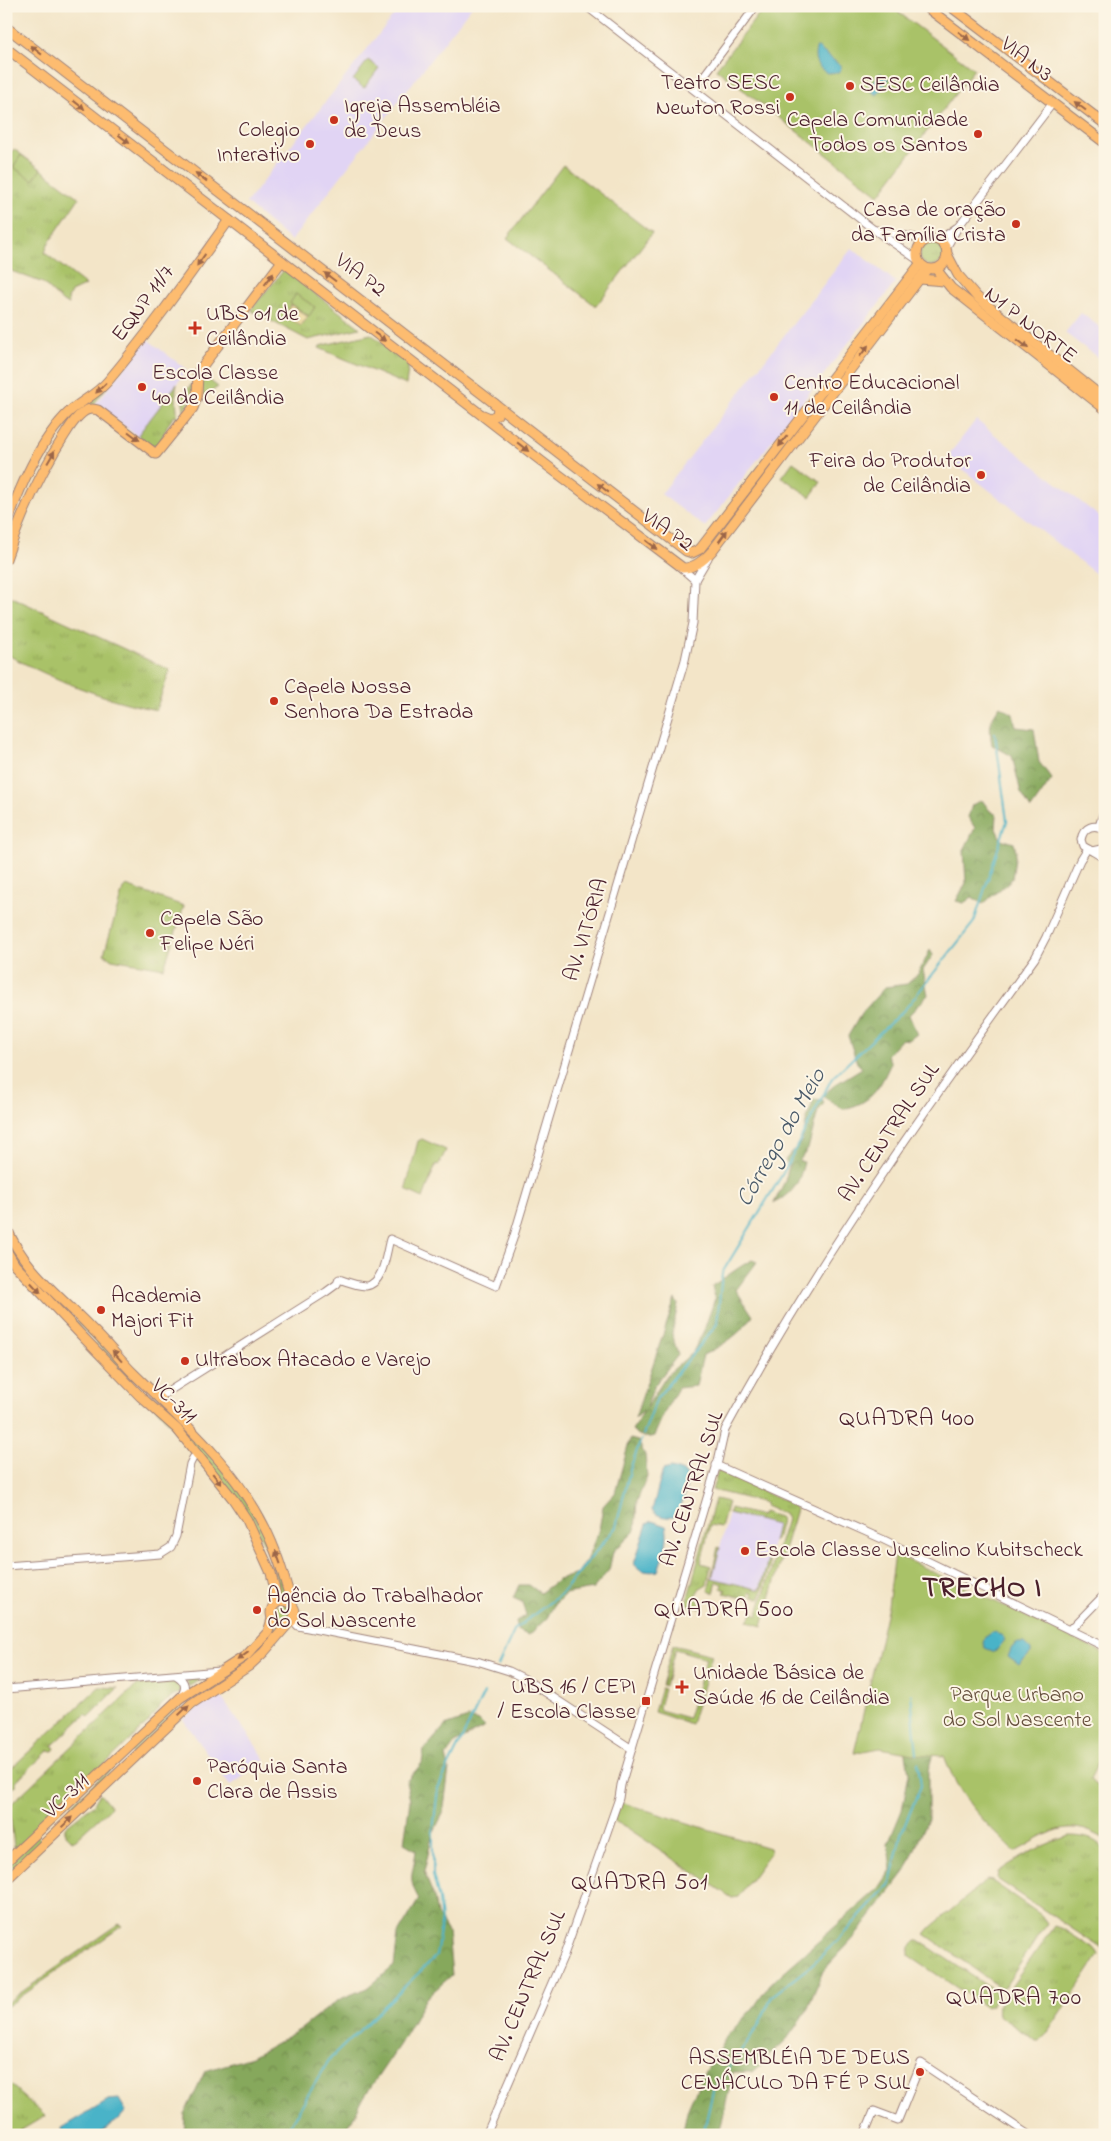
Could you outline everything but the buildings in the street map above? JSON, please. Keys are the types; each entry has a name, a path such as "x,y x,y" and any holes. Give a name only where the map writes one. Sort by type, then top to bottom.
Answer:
{"main road":[{"path":"944,6 997,48 1017,58"},
{"name":"VIA N3","path":"950,6 1105,124"},
{"name":"VIA N3","path":"926,7 1103,142"},
{"name":"VIA P2","path":"6,27 682,548 692,553 700,549 925,266"},
{"name":"VIA P2","path":"6,48 678,566 688,568 705,560 712,551"},
{"path":"145,156 156,143"},
{"path":"157,165 158,158 165,150"},
{"name":"EQNP 11/7","path":"25,481 42,448 58,425 108,381 184,283 229,220"},
{"path":"927,240 938,240 946,251 944,264 925,266 916,256 919,246 927,240"},
{"name":"N1 P NORTE","path":"946,251 958,275 976,297 1105,399"},
{"path":"6,559 35,487 57,447 81,414 91,409 98,410 156,454 193,408 198,372 282,262"},
{"path":"712,551 920,279 925,266"},
{"name":"N1 P NORTE","path":"925,266 1105,409"},
{"path":"920,279 944,281"},
{"path":"342,307 354,295"},
{"path":"354,317 357,310 364,303"},
{"path":"482,415 490,418 497,415 498,408 493,402"},
{"path":"505,433 501,427 503,420 509,417 516,420"},
{"path":"6,526 25,481 35,487"},
{"path":"19,495 29,500"},
{"name":"VC-311","path":"6,1226 17,1248 34,1272 184,1422 242,1488 276,1550 292,1604"},
{"name":"VC-311","path":"6,1250 15,1265 141,1398 177,1429 198,1454 247,1520 272,1573 275,1590 274,1604"},
{"path":"129,1384 136,1381 136,1376"},
{"path":"141,1398 146,1392 151,1391"},
{"path":"285,1601 292,1604 296,1611 291,1623 281,1625 272,1619 271,1611 274,1604 285,1601"},
{"name":"VC-311","path":"6,1862 180,1698 247,1655 268,1632 272,1619"},
{"name":"VC-311","path":"6,1880 191,1704 249,1666 291,1623"},
{"path":"102,1789 104,1780 127,1758 126,1752 122,1752"},
{"path":"50,1838 43,1838 43,1830 66,1806"}],"street":[{"name":"N1 P NORTE","path":"586,6 873,229 925,266"},
{"path":"694,89 756,6"},
{"path":"946,251 958,227 1052,104"},
{"path":"938,240 958,227"},
{"name":"N1 P NORTE","path":"873,229 927,240"},
{"path":"678,566 695,580 712,551"},
{"name":"AV. VITÓRIA","path":"158,1398 326,1292 337,1284 339,1280 364,1286 373,1283 380,1274 390,1239 496,1286 513,1239 685,660 693,623 695,580"},
{"name":"AV. CENTRAL SUL","path":"486,2135 567,1948 619,1798 725,1430 797,1307 882,1174 1035,958 1080,860 1088,849 1081,840 1084,830 1091,826 1102,828 1105,808"},
{"path":"1088,849 1103,852"},
{"path":"6,1566 160,1554 171,1547 176,1536 190,1464 192,1458 198,1454"},
{"path":"716,1465 882,1539 1105,1647"},
{"path":"1070,1630 1105,1594"},
{"path":"291,1623 298,1626 480,1662 511,1672 632,1749"},
{"path":"6,1689 220,1672"},
{"path":"177,1676 183,1680 185,1691 180,1698"},
{"path":"864,2135 874,2112 898,2120 920,2063 1028,2135"}],"shaded area":[{"path":"401,6 472,6 291,241 246,203"},
{"path":"852,248 896,282 705,527 661,494"},
{"path":"1081,313 1105,331 1105,363 1065,333"},
{"name":"Escola Classe 40 de Ceilândia","path":"147,339 187,370 137,436 96,404"},
{"path":"976,420 1105,521 1105,581 947,457"},
{"name":"Escola Classe Juscelino Kubitscheck","path":"729,1513 777,1525 760,1590 712,1578"},
{"path":"218,1693 266,1760 230,1786 183,1719"}],"green space":[{"name":"SESC Ceilândia","path":"765,6 890,6 974,69 879,195 716,69"},
{"path":"368,60 379,68 364,88 353,80"},
{"path":"14,149 79,198 48,244 45,253 86,285 71,292 68,299 69,304 63,302 43,283 6,269 6,158"},
{"path":"21,155 41,169 33,180 13,167"},
{"path":"563,165 652,233 596,306 507,238"},
{"path":"932,242 937,243 943,249 943,259 937,265 932,266 927,265 921,259 920,254 921,249 927,243"},
{"path":"284,270 360,328 308,340 252,311 252,308"},
{"path":"296,294 315,307 309,316 290,303"},
{"path":"371,334 409,363 406,385 319,348 320,346"},
{"path":"200,373 218,387 197,401"},
{"path":"177,384 177,419 175,415 167,426 160,443 148,444 138,435"},
{"path":"191,385 193,391 192,398 184,410 182,396"},
{"path":"107,387 93,405 90,404 81,410 64,427 33,480 29,480 41,454 63,420"},
{"path":"793,462 821,482 810,497 782,477"},
{"path":"7,595 170,670 156,710 136,706 79,688 6,654"},
{"path":"1000,706 1013,714 1016,727 1034,729 1039,762 1052,779 1031,809 1021,793 1012,756 992,745 991,724"},
{"path":"982,800 990,811 997,815 996,829 1001,839 1014,843 1016,851 1012,879 983,904 972,897 964,903 956,901 966,883 964,850 975,828 968,817 972,805"},
{"path":"126,886 184,906 164,968 112,959 104,954 123,889"},
{"path":"930,950 933,955 923,970 928,995 909,1015 917,1034 909,1040 902,1039 887,1055 891,1063 883,1080 873,1094 861,1103 843,1109 822,1096 836,1084 862,1068 857,1063 848,1036 861,1014 885,987 907,984 918,974"},
{"path":"814,1099 823,1100 824,1103 818,1111 808,1149 799,1161 804,1162 798,1182 791,1192 774,1203 785,1181 789,1166 785,1160 802,1141 807,1118"},
{"path":"422,1139 446,1150 439,1165 436,1164 423,1198 408,1191 406,1188 418,1141"},
{"path":"6,1235 22,1265 134,1377 132,1380 13,1258 6,1246"},
{"path":"752,1260 757,1262 736,1290 753,1316 731,1339 703,1355 696,1386 678,1388 654,1436 645,1437 637,1434 632,1430 644,1411 635,1418 675,1299 678,1304 672,1334 678,1355 654,1386 646,1408 667,1375 693,1352 704,1330 715,1298 712,1286"},
{"path":"147,1394 180,1421 241,1491 270,1542 287,1597 278,1597 277,1580 269,1554 251,1518 146,1396"},
{"path":"630,1439 638,1441 645,1455 647,1476 637,1501 635,1531 613,1552 609,1570 593,1589 565,1594 554,1605 547,1618 529,1635 518,1631 516,1621 526,1616 522,1602 513,1598 519,1585 529,1585 540,1593 558,1580 577,1574 586,1561 599,1530 603,1506 615,1493"},
{"path":"718,1471 792,1504 796,1509 762,1626 748,1621 753,1612 757,1616 787,1519 784,1514 765,1506 765,1503 712,1490"},
{"path":"715,1499 728,1502 721,1527 710,1525 701,1563 711,1566 707,1584 698,1590 697,1595 699,1602 703,1605 702,1609 686,1604"},
{"path":"730,1508 762,1516 763,1512 779,1517 781,1520 776,1540 773,1542 777,1525 729,1513"},
{"path":"718,1547 720,1548 712,1578 760,1590 768,1560 770,1564 760,1599 752,1596 753,1593 750,1592 747,1599 724,1593 726,1590 721,1588 722,1584 717,1582 714,1593 708,1591"},
{"name":"Parque Urbano do Sol Nascente","path":"895,1554 1105,1654 1105,1749 1090,1779 1096,1786 1105,1789 1105,1826 1103,1838 1078,1828 1068,1828 1048,1834 1015,1852 973,1808 956,1783 944,1756 914,1754 880,1748 854,1753 888,1606"},
{"path":"283,1604 289,1607 292,1613 289,1619 283,1622 277,1619 274,1613 277,1607"},
{"path":"273,1626 282,1629 238,1670 185,1703 133,1754 130,1749 169,1711 221,1674"},
{"path":"673,1645 712,1655 691,1724 654,1712 661,1688 664,1689 659,1707 660,1710 688,1718 706,1658 675,1649 665,1686 662,1685"},
{"path":"206,1676 189,1687 185,1678"},
{"path":"176,1680 181,1687 180,1693 161,1705 148,1723 18,1847 14,1847 10,1812 11,1804 137,1685"},
{"path":"99,1687 118,1688 89,1717 86,1714 53,1745 55,1749 53,1751 49,1750 16,1781 16,1786 8,1791 6,1773"},
{"path":"468,1718 479,1721 485,1727 456,1742 446,1756 449,1769 443,1814 433,1833 424,1872 434,1897 437,1914 448,1932 452,1975 426,1998 400,2044 364,2097 344,2135 184,2135 185,2113 205,2071 251,2057 301,2029 338,2000 369,1987 394,1966 398,1934 419,1899 412,1880 416,1850 404,1843 410,1800 406,1782 422,1763 424,1750 445,1726"},
{"path":"938,1736 928,1771 928,1819 905,1872 854,1938 823,1971 806,2012 787,2039 752,2072 733,2072 719,2135 682,2135 687,2111 702,2076 727,2036 754,2007 770,1984 879,1888 891,1870 888,1844 902,1810 909,1774 905,1747"},
{"path":"126,1754 105,1776 99,1787 45,1835 69,1811 74,1802"},
{"path":"100,1793 111,1807 72,1841 65,1834 65,1827 94,1804"},
{"path":"620,1802 769,1848 770,1853 738,1897 732,1898 626,1827 614,1821"},
{"path":"38,1836 41,1841 6,1874 6,1866"},
{"path":"1069,1836 1089,1839 1098,1843 1105,1850 1105,1944 1101,1948 997,1879 998,1872 1015,1861 1041,1847"},
{"path":"987,1880 992,1881 1041,1915 1047,1923 1006,1985 1001,1988 925,1934"},
{"path":"119,1924 122,1926 6,2007 6,2003"},
{"path":"1054,1926 1063,1929 1097,1951 1099,1955 1046,2035 1039,2041 1036,2041 998,2015 997,2007"},
{"path":"916,1941 929,1947 996,1992 997,1997 991,2005 986,2007 909,1956 909,1948"},
{"path":"10,2084 45,2116 13,2135 6,2135 6,2085"}],"sand":[{"path":"291,305 308,317 301,326 285,315"}],"water":[{"path":"817,47 841,66 840,72 827,73 821,68 815,59"},
{"path":"880,73 889,79 877,95 868,89"},
{"path":"671,1468 684,1472 688,1477 685,1495 676,1517 659,1516 652,1510 663,1470"},
{"path":"652,1521 666,1526 667,1538 658,1571 651,1572 641,1570 634,1564 647,1524"},
{"path":"993,1632 1001,1634 1005,1640 995,1652 985,1648 983,1643 984,1638"},
{"path":"1016,1643 1024,1643 1031,1650 1031,1653 1019,1665 1008,1657"},
{"path":"119,2099 126,2111 117,2121 96,2135 62,2135 61,2128 108,2100"}],"waterway":[{"name":"Córrego do Meio","path":"643,1435 657,1398 717,1324 722,1273 782,1175 832,1078 906,1008 974,922 1007,821 995,733"},
{"name":"Córrego do Meio","path":"498,1666 515,1629 562,1593 616,1527 631,1466 641,1440"},
{"name":"Córrego do Meio","path":"284,2135 329,2060 436,1956 441,1924 439,1899 433,1875 433,1831 438,1788 484,1693"},
{"path":"911,1694 917,1754"},
{"path":"703,2135 713,2091 758,2026 772,1996 808,1968 837,1941 890,1884 901,1834 921,1786 918,1763"}],"place":[{"name":"SESC Ceilândia","path":"850,86"},
{"name":"Teatro SESC Newton Rossi","path":"790,97"},
{"name":"Igreja Assembléia de Deus","path":"334,120"},
{"name":"Capela Comunidade Todos os Santos","path":"978,134"},
{"name":"Colegio Interativo","path":"310,144"},
{"name":"Casa de oração da Família Crista","path":"1016,224"},
{"name":"UBS 01 de Ceilândia","path":"195,328"},
{"name":"Escola Classe 40 de Ceilândia","path":"142,387"},
{"name":"Centro Educacional 11 de Ceilândia","path":"774,397"},
{"name":"Feira do Produtor de Ceilândia","path":"981,475"},
{"name":"Capela Nossa Senhora Da Estrada","path":"274,701"},
{"name":"Capela São Felipe Néri","path":"150,933"},
{"name":"Academia Majori Fit","path":"101,1310"},
{"name":"Ultrabox Atacado e Varejo","path":"185,1361"},
{"name":"Escola Classe Juscelino Kubitscheck","path":"745,1551"},
{"name":"Agência do Trabalhador do Sol Nascente","path":"257,1610"},
{"name":"Unidade Básica de Saúde 16 de Ceilândia","path":"682,1687"},
{"name":"UBS 16 / CEPI / Escola Classe","path":"646,1701"},
{"name":"Paróquia Santa Clara de Assis","path":"197,1781"},
{"name":"ASSEMBLÉIA DE DEUS CENÁCULO DA FÉ P SUL","path":"920,2072"}],"district":[{"name":"QUADRA 400","path":"907,1419"},
{"name":"TRECHO I","path":"982,1589"},
{"name":"QUADRA 500","path":"724,1610"},
{"name":"QUADRA 501","path":"640,1883"},
{"name":"QUADRA 700","path":"1014,1998"}]}
